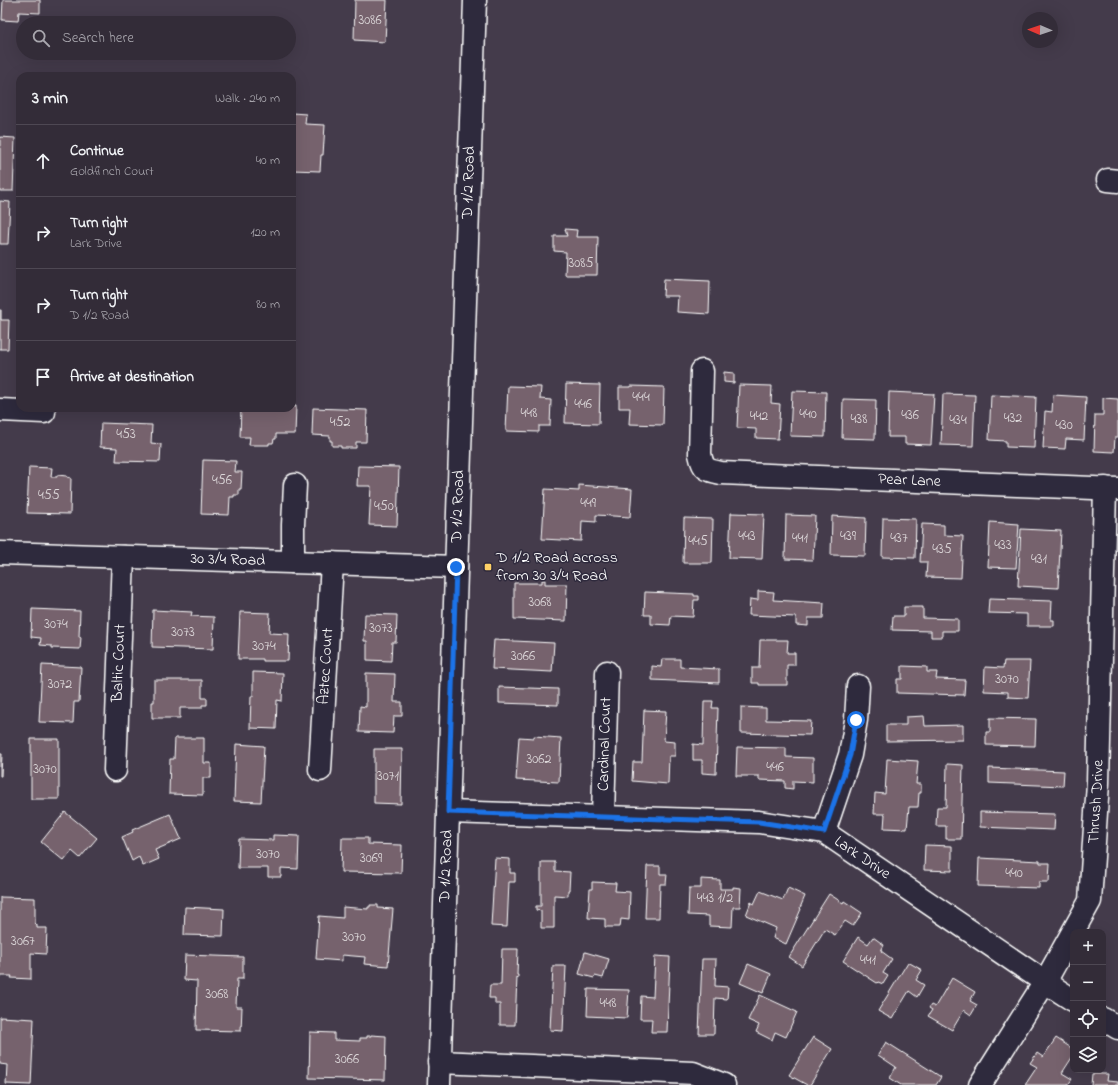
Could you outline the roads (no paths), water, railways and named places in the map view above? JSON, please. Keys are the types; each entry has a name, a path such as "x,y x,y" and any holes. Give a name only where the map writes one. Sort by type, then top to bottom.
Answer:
{"street":[{"name":"D 1/2 Road","path":"439,1085 475,0"},
{"name":"Pear Lane","path":"702,371 700,454 703,464 710,471 721,473 1112,488"},
{"path":"0,410 16,411"},
{"path":"293,562 295,485"},
{"name":"Thrush Drive","path":"980,1085 1045,982 1090,901 1099,775 1112,488"},
{"name":"30 3/4 Road","path":"0,553 456,567"},
{"name":"Baltic Court","path":"116,770 123,556"},
{"name":"Aztec Court","path":"320,770 332,563"},
{"name":"Cardinal Court","path":"603,816 607,672"},
{"path":"824,832 850,755 856,720 858,686"},
{"name":"Lark Drive","path":"448,812 759,822 824,832 1070,998"},
{"path":"1106,1021 1118,1028"},
{"path":"439,1062 693,1073 724,1085"}],"place":[{"name":"D 1/2 Road across from 30 3/4 Road","path":"488,567"}]}
